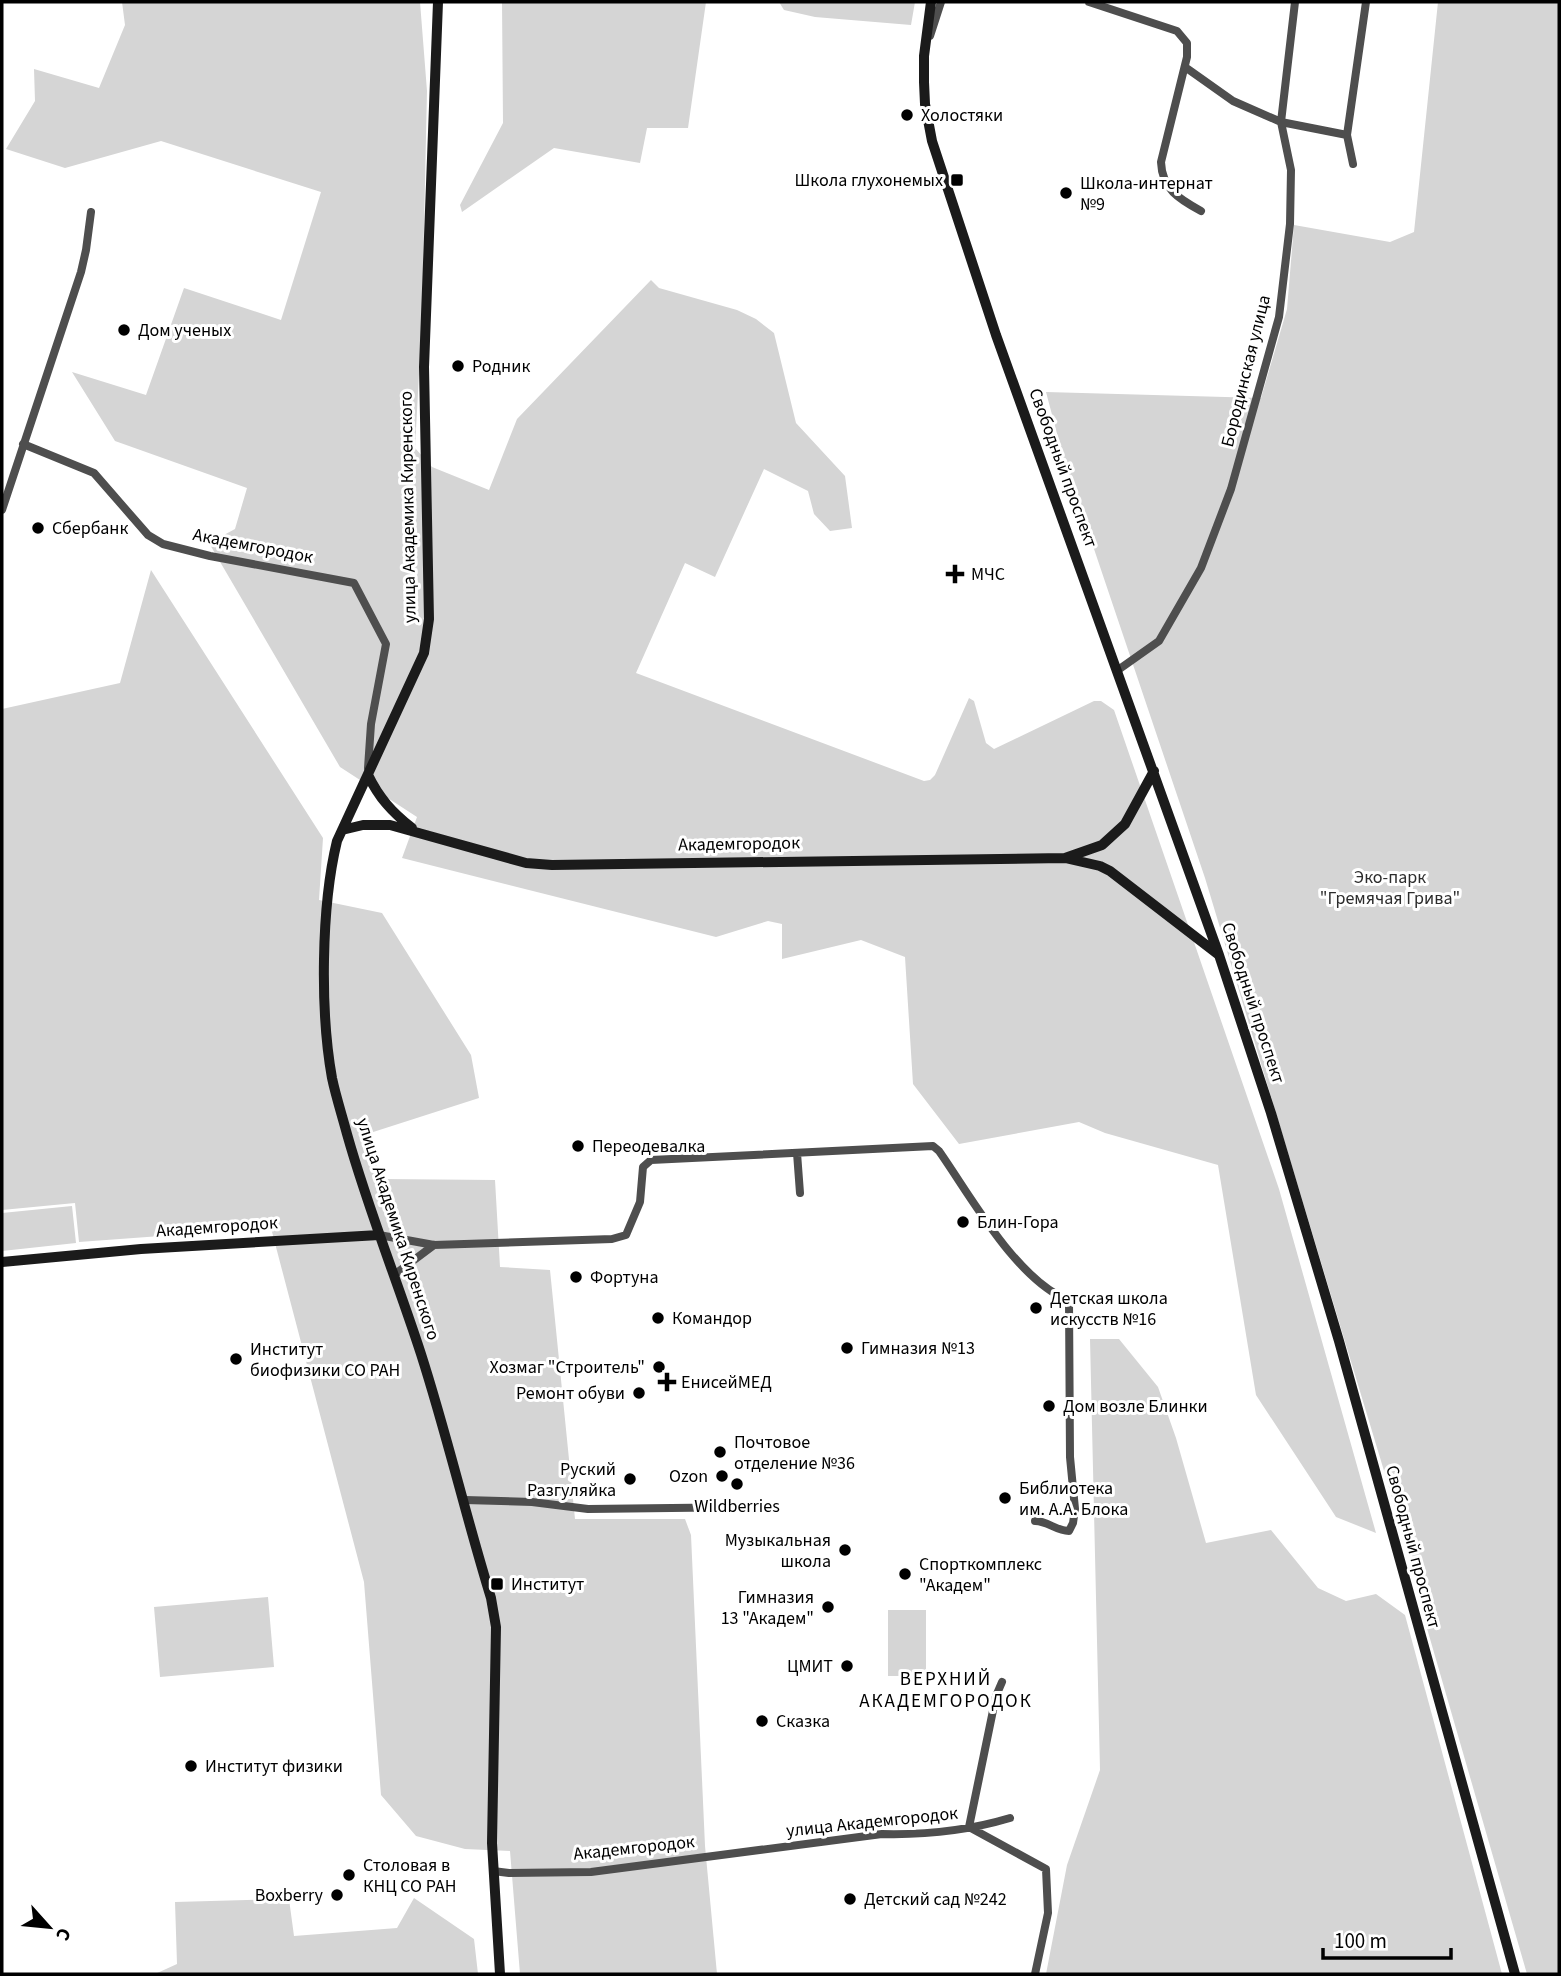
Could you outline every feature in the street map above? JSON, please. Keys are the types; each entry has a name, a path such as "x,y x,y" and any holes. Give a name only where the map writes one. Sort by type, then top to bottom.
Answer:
{"main road":[{"name":"улица Академика Киренского","path":"438,2 425,367 429,619 424,653 342,830 333,859 325,947 328,1051 332,1079 345,1125 379,1235 421,1354 491,1598 496,1627 492,1843 500,1974"},
{"name":"Свободный проспект","path":"931,2 924,56 925,104 932,141 996,335 1219,955 1271,1113 1339,1341 1515,1974"},
{"path":"1065,859 1102,845 1125,824 1153,771"},
{"path":"368,775 378,795 394,813 417,831"},
{"name":"Академгородок","path":"342,830 363,824 379,824 417,831 526,863 552,865 1065,859"},
{"path":"1065,859 1100,866 1110,871 1219,955"},
{"name":"Академгородок","path":"2,1262 141,1249 379,1235"}],"street":[{"path":"924,56 941,2"},
{"path":"1088,2 1178,31 1186,43 1188,57 1161,162 1161,174 1173,195 1201,211"},
{"name":"Бородинская улица","path":"1118,670 1159,641 1201,568 1231,489 1279,317 1290,224 1291,170 1281,122 1295,2"},
{"path":"1353,164 1347,135 1366,2"},
{"path":"1185,67 1233,101 1281,122 1347,135"},
{"path":"2,510 81,272 91,212"},
{"name":"Академгородок","path":"23,444 94,473 148,535 163,544 210,556 354,583 386,644 371,724 368,775"},
{"name":"Академгородок","path":"379,1235 434,1245 612,1239 626,1235 640,1202 643,1167 651,1160 933,1146 1016,1260 1055,1295 1069,1301 1070,1457 1075,1517 1069,1531 1035,1521"},
{"path":"797,1153 800,1193"},
{"path":"394,1275 434,1245"},
{"path":"465,1500 532,1502 588,1509 755,1507"},
{"name":"улица Академгородок","path":"969,1827 996,1696 1002,1682"},
{"name":"улица Академгородок","path":"778,1848 882,1834 986,1825 1010,1818"},
{"path":"969,1827 1030,1858 1045,1869 1048,1913 1035,1974"},
{"name":"Академгородок","path":"493,1871 591,1872 778,1848"}],"green space":[{"path":"122,2 420,2 427,91 422,319 415,448 432,467 489,490 517,419 651,280 659,288 737,310 756,319 774,333 796,423 845,476 852,528 830,531 814,514 808,491 764,469 715,577 685,563 636,673 924,781 935,775 969,698 974,701 986,743 994,749 1094,701 1101,701 1114,710 1279,1189 1376,1533 1336,1517 1256,1395 1218,1165 1105,1133 1079,1122 959,1144 913,1084 905,957 861,940 782,959 782,924 768,921 716,937 402,858 417,817 340,767 209,543 235,529 247,488 115,441 72,372 146,395 184,288 281,320 321,192 161,141 65,168 6,149 35,101 34,69 99,88 125,25"},
{"path":"502,2 706,2 688,128 647,128 640,163 554,148 462,212 460,205 503,123"},
{"path":"779,2 915,2 911,25 815,17 784,10"},
{"name":"Эко-парк \"Гремячая Грива\"","path":"1438,2 1559,2 1559,1974 1527,1974 1424,1618 1430,1619 1410,1548 1407,1547 1205,878 1064,460 1046,392 1261,398 1287,309 1294,225 1390,242 1414,232"},
{"path":"151,570 323,838 319,900 382,913 471,1055 479,1098 367,1134 381,1179 495,1180 500,1267 550,1270 575,1519 685,1519 691,1535 705,1846 717,1974 520,1974 510,1851 465,1849 416,1836 381,1795 364,1582 271,1228 79,1242 75,1203 2,1210 2,709 120,683"},
{"path":"72,1206 76,1243 2,1251 2,1213"},
{"path":"1090,1339 1119,1339 1158,1387 1176,1438 1206,1543 1271,1530 1318,1588 1346,1601 1376,1594 1405,1615 1502,1974 1046,1974 1067,1865 1100,1770"},
{"path":"268,1597 274,1667 160,1677 154,1607"},
{"path":"888,1610 926,1610 926,1676 888,1676"},
{"path":"414,1898 474,1939 478,1974 155,1974 177,1964 175,1902 289,1899 294,1936 397,1928"}],"place":[{"name":"Холостяки","path":"907,115"},
{"name":"Школа глухонемых","path":"957,180"},
{"name":"Школа-интернат №9","path":"1066,193"},
{"name":"Дом ученых","path":"124,330"},
{"name":"Родник","path":"458,366"},
{"name":"Сбербанк","path":"38,528"},
{"name":"МЧС","path":"955,574"},
{"name":"Переодевалка","path":"578,1146"},
{"name":"Блин-Гора","path":"963,1222"},
{"name":"Фортуна","path":"576,1277"},
{"name":"Детская школа искусств №16","path":"1036,1308"},
{"name":"Командор","path":"658,1318"},
{"name":"Гимназия №13","path":"847,1348"},
{"name":"Институт биофизики СО РАН","path":"236,1359"},
{"name":"Хозмаг \"Строитель\"","path":"659,1367"},
{"name":"ЕнисейМЕД","path":"667,1382"},
{"name":"Ремонт обуви","path":"639,1393"},
{"name":"Дом возле Блинки","path":"1049,1406"},
{"name":"Почтовое отделение №36","path":"720,1452"},
{"name":"Ozon","path":"722,1476"},
{"name":"Руский Разгуляйка","path":"630,1479"},
{"name":"Wildberries","path":"737,1484"},
{"name":"Библиотека им. А.А. Блока","path":"1005,1498"},
{"name":"Музыкальная школа","path":"845,1550"},
{"name":"Спорткомплекс \"Академ\"","path":"905,1574"},
{"name":"Институт","path":"497,1584"},
{"name":"Гимназия 13 \"Академ\"","path":"828,1607"},
{"name":"ЦМИТ","path":"847,1666"},
{"name":"Сказка","path":"762,1721"},
{"name":"Институт физики","path":"191,1766"},
{"name":"Столовая в КНЦ СО РАН","path":"349,1875"},
{"name":"Boxberry","path":"337,1895"},
{"name":"Детский сад №242","path":"850,1899"}],"district":[{"name":"ВЕРХНИЙ АКАДЕМГОРОДОК","path":"946,1690"}]}
